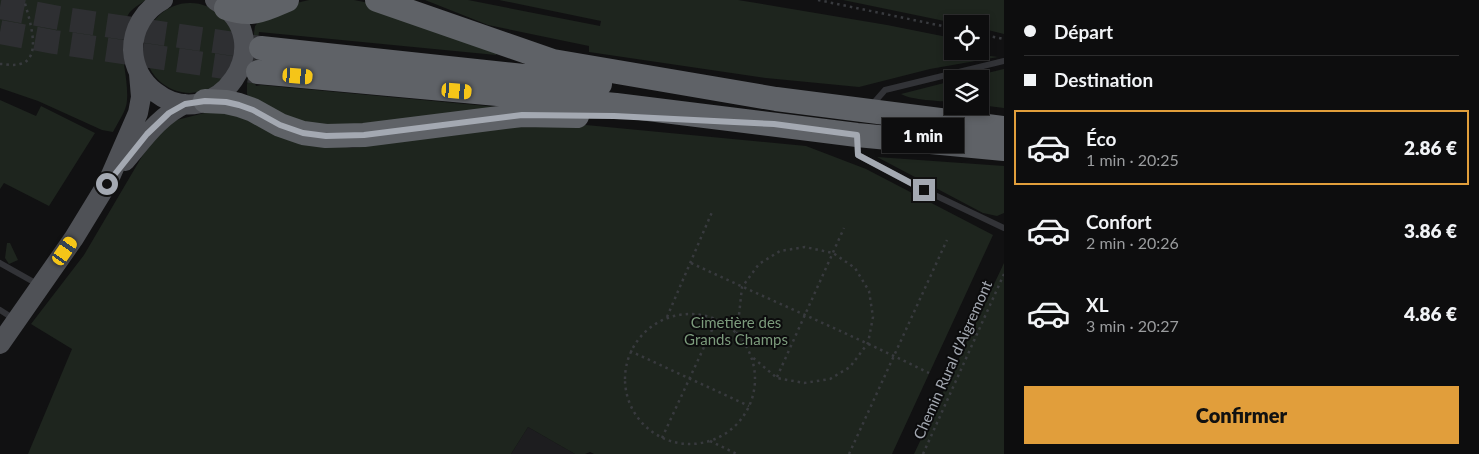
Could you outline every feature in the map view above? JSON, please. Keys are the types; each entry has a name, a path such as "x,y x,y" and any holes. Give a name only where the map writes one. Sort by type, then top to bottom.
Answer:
{"highway":[{"path":"219,3 243,12 259,12 287,0"},
{"path":"377,0 553,61 776,99 1004,128"},
{"path":"261,48 619,86 776,99"},
{"path":"258,72 616,105 857,135 1004,149"},
{"path":"195,102 226,102 239,105 253,110 280,125 303,133 326,136 364,135 522,115 614,116 774,124"}],"main road":[{"path":"107,184 138,112 141,97 139,74 133,52 137,30 148,10 162,0"},
{"path":"0,344 8,315 40,286 74,238 107,184 154,127 169,113 195,102 218,96 231,85 240,70 244,48 241,31 234,16 219,3"},
{"path":"139,74 158,95 168,100 195,102"}],"lane":[{"path":"867,111 885,90 1004,61"},
{"path":"857,135 858,155 924,190 1004,228"},
{"path":"0,263 40,286"}],"path":[{"path":"0,64 20,64 28,60 32,54 34,46 24,0"},
{"path":"818,0 944,26"},
{"path":"989,36 1004,39"},
{"path":"667,317 712,212"},
{"path":"777,378 844,228"},
{"path":"849,454 947,240"},
{"path":"737,334 742,287 759,264 780,251 806,247 833,253 855,268 869,291 873,317 868,343 850,367 830,379 804,383 777,378 751,356"},
{"path":"691,263 868,343 929,373"},
{"name":"Chemin Rural d'Aigremont","path":"923,454 1004,274"},
{"path":"701,314 717,319 737,334 746,344 751,356 755,381 749,406 739,421 726,433 710,441 694,444 678,443 662,438 645,426 633,410 626,391 625,371 630,351 639,337 652,325 667,317 701,314"},
{"path":"662,438 717,319"},
{"path":"630,351 749,406"},
{"path":"710,441 737,454"}],"shaded area":[{"path":"528,427 575,454 511,454"}],"green space":[{"path":"0,0 146,0 129,13 124,26 122,47 127,104 113,132 102,130 38,101 0,88"},
{"path":"309,0 354,0 364,2 497,53 496,55 259,32 252,82 256,86 498,107 345,127 312,127 253,102 247,94 247,85 255,26 265,17"},
{"path":"425,0 468,0 600,26 601,21 499,0 738,0 944,36 944,60 981,60 930,69 859,87 766,78 589,52 589,46 488,25"},
{"path":"843,0 1004,0 1004,34 989,30 989,15 944,15 944,21"},
{"path":"190,3 207,6 222,16 232,31 235,48 232,65 222,80 207,90 190,93 173,90 158,80 148,65 145,48 148,31 158,16 173,6"},
{"path":"1004,69 1004,108 989,106 989,73"},
{"path":"944,83 944,101 918,99 901,94"},
{"path":"0,100 36,116 41,106 95,133 49,206 4,183 0,189"},
{"name":"Cimetière des Grands Champs","path":"212,111 241,114 307,140 352,148 544,121 806,146 866,169 993,235 892,454 594,454 590,452 575,454 528,427 511,454 28,454 72,349 31,324 84,255 144,153 169,122"},
{"path":"877,157 1004,166 1004,213 997,216 983,213"},
{"path":"7,243 10,243 18,260 9,264 5,258"},
{"path":"1004,263 1004,454 914,454"}],"tunnel":[{"path":"0,7 59,18 261,48"},
{"path":"0,32 54,42 258,72"}],"route":[{"path":"107,184 147,134 169,113 185,104 216,101 239,105 253,110 268,120 303,133 326,136 364,135 522,115 614,116 774,124 857,135 858,155 924,190"}]}
